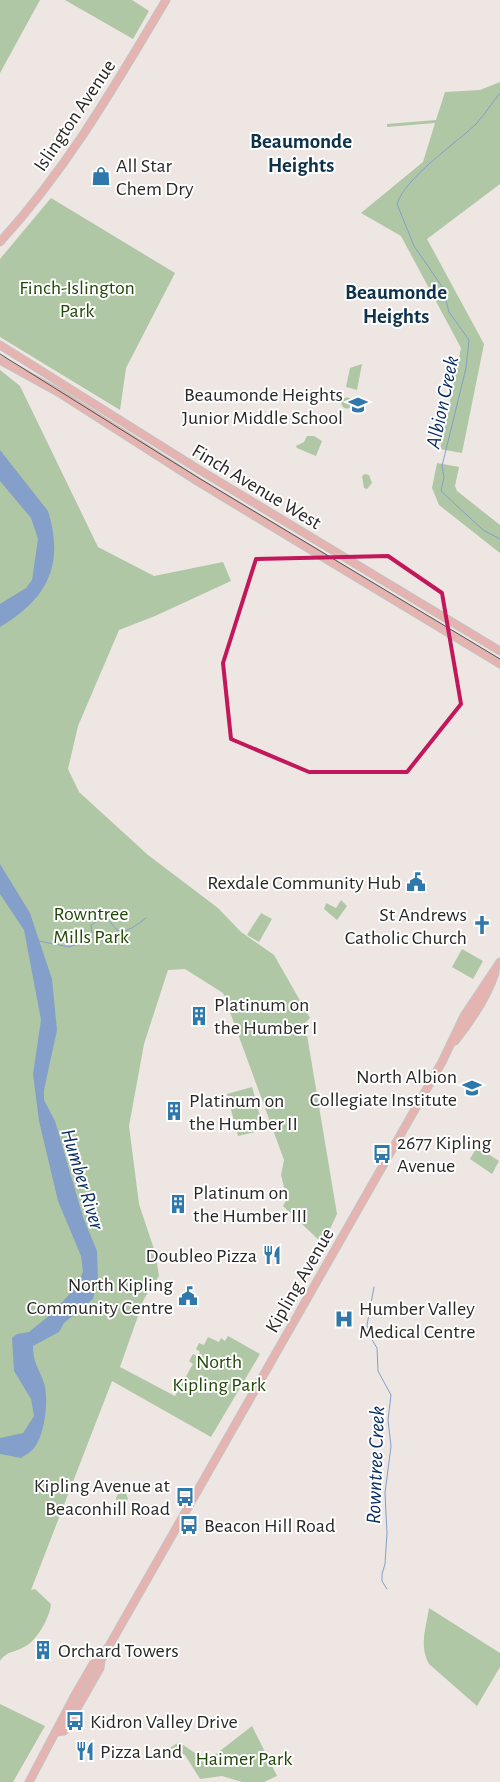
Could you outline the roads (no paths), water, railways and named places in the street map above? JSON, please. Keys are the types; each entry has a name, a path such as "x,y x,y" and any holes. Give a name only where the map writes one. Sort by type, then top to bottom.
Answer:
{"main road":[{"name":"Islington Avenue","path":"0,242 73,152 166,0"},
{"name":"Finch Avenue West","path":"0,345 198,470 500,651"},
{"name":"Finch Avenue West","path":"0,360 58,392 197,481 500,664"},
{"name":"Kipling Avenue","path":"29,1782 57,1732 64,1730 74,1714 100,1668 101,1660 450,1047 471,1020 492,983 498,964"}],"water":[{"path":"0,450 48,511 53,530 54,548 53,564 48,579 40,592 30,605 0,627 0,604 26,588 32,580 38,539 31,518 0,481"},
{"path":"0,864 30,913 52,979 57,1030 44,1090 44,1100 55,1121 83,1217 97,1251 98,1279 93,1299 64,1323 59,1332 33,1346 35,1361 44,1383 46,1398 45,1417 38,1442 33,1449 21,1458 0,1454 0,1438 23,1433 34,1416 31,1399 14,1371 12,1338 17,1334 29,1332 51,1314 79,1284 83,1271 81,1256 58,1201 39,1121 33,1074 41,1020 24,930 0,894"}],"waterway":[{"name":"Albion Creek","path":"500,93 476,124 410,183 397,204 414,246 443,288 449,312 469,340 466,368 442,466 444,477 441,491 483,530 500,539"},
{"name":"Rowntree Creek","path":"39,941 69,947 88,941 92,934 91,925 102,919 110,922 116,929 126,931 146,918"},
{"name":"Rowntree Creek","path":"374,1287 367,1325 368,1333 377,1348 378,1371 391,1395 388,1420 391,1446 385,1493 387,1533 385,1564 382,1574 382,1581 387,1589"}],"tram line":[{"path":"0,354 202,480 500,659"}],"place":[{"name":"All Star Chem Dry","path":"101,176"},
{"name":"Beaumonde Heights Junior Middle School","path":"358,405"},
{"name":"Rexdale Community Hub","path":"416,882"},
{"name":"St Andrews Catholic Church","path":"482,925"},
{"name":"Platinum on the Humber I","path":"199,1016"},
{"name":"North Albion Collegiate Institute","path":"472,1088"},
{"name":"Platinum on the Humber II","path":"174,1111"},
{"name":"2677 Kipling Avenue","path":"382,1154"},
{"name":"Platinum on the Humber III","path":"178,1204"},
{"name":"Doubleo Pizza","path":"272,1255"},
{"name":"North Kipling Community Centre","path":"188,1296"},
{"name":"Humber Valley Medical Centre","path":"344,1319"},
{"name":"Kipling Avenue at Beaconhill Road","path":"185,1497"},
{"name":"Beacon Hill Road","path":"189,1525"},
{"name":"Orchard Towers","path":"43,1650"},
{"name":"Kidron Valley Drive","path":"75,1721"},
{"name":"Pizza Land","path":"85,1751"}],"district":[{"name":"Beaumonde Heights","path":"301,153"},
{"name":"Beaumonde Heights","path":"396,304"}],"park label":[{"name":"Finch-Islington Park","path":"77,298"},
{"name":"Rowntree Mills Park","path":"91,924"},
{"name":"North Kipling Park","path":"219,1372"},
{"name":"Haimer Park","path":"244,1758"}],"water label":[{"name":"Humber River","path":"83,1179"}]}
